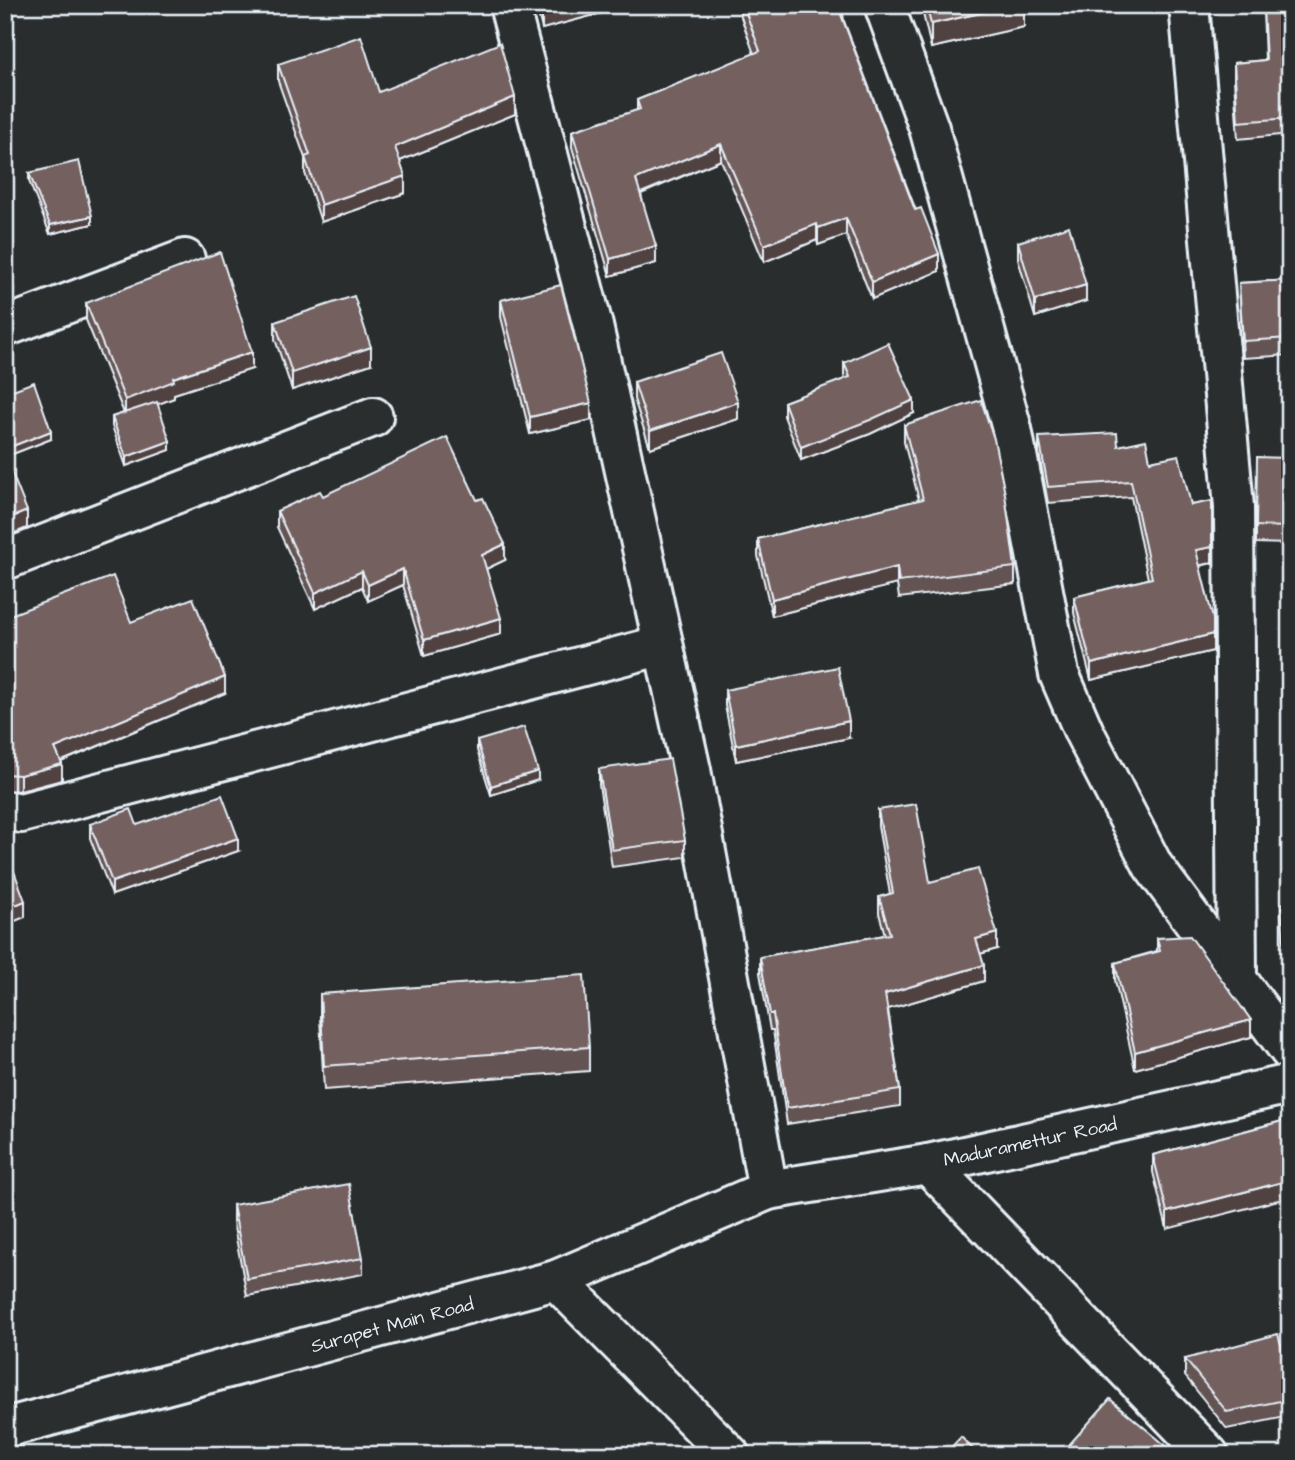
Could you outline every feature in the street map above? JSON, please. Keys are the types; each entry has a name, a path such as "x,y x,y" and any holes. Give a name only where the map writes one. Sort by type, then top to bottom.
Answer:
{"street":[{"path":"509,5 593,326 691,770 768,1190"},
{"path":"884,5 929,128 1012,429 1059,674 1084,732 1153,866 1290,1051"},
{"path":"1189,5 1234,507 1237,980"},
{"path":"5,327 184,259"},
{"path":"5,560 373,417"},
{"path":"5,810 21,813 663,645"},
{"name":"Maduramettur Road","path":"768,1190 928,1164 1290,1084"},
{"path":"928,1164 1209,1455"},
{"name":"Surapet Main Road","path":"5,1428 556,1280 768,1190"},
{"path":"556,1280 730,1455"}],"building":[{"path":"540,5 574,5 542,14"},
{"path":"743,5 842,5 844,10 840,12 915,210 921,208 939,254 872,282 846,218 818,228 817,224 764,245 721,144 636,179 656,246 610,259 572,131 640,109 637,100 760,51"},
{"path":"926,5 1016,5 931,24"},
{"path":"1290,6 1290,118 1238,122 1234,63 1266,60 1263,8"},
{"path":"361,36 379,92 500,43 515,97 395,147 405,176 321,205 305,157 310,155 278,64"},
{"path":"79,161 92,216 50,225 29,173"},
{"path":"1069,226 1086,285 1035,300 1018,242"},
{"path":"220,252 252,352 173,378 174,381 125,400 86,303"},
{"path":"1290,280 1290,338 1243,341 1239,283"},
{"path":"561,285 591,403 530,417 501,300"},
{"path":"354,296 371,347 292,373 275,322"},
{"path":"888,343 914,400 801,447 784,402 850,377 844,363"},
{"path":"721,353 738,402 650,431 634,382"},
{"path":"34,382 51,431 10,447 5,433 5,393"},
{"path":"981,400 994,439 1015,567 899,582 897,567 772,599 758,539 923,499 904,425"},
{"path":"157,402 170,441 126,457 112,417"},
{"path":"1117,433 1118,446 1146,440 1150,461 1179,455 1191,505 1212,501 1212,547 1196,550 1213,619 1213,634 1091,664 1074,597 1152,578 1131,481 1048,487 1039,437"},
{"path":"447,437 477,500 483,498 505,544 482,555 501,618 424,640 403,569 368,585 362,571 315,593 277,511 320,491 323,496"},
{"path":"5,456 27,511 5,520"},
{"path":"1257,457 1290,458 1290,527 1256,526"},
{"path":"113,576 131,622 193,598 225,677 55,748 62,764 20,775 5,774 5,617"},
{"path":"838,667 849,721 736,745 725,690"},
{"path":"524,727 538,771 491,786 477,741"},
{"path":"670,759 685,840 612,850 599,769"},
{"path":"222,795 238,838 112,882 90,824 131,809 137,825"},
{"path":"916,804 930,882 978,869 997,933 976,939 984,965 885,994 900,1090 787,1108 773,1014 770,1014 760,957 890,934 879,897 893,893 878,810"},
{"path":"5,847 25,901 5,909"},
{"path":"1290,903 1290,945 1284,945 1281,904"},
{"path":"1190,936 1251,1020 1135,1052 1115,963 1160,951 1157,938"},
{"path":"584,975 589,1047 324,1066 320,994"},
{"path":"1290,1119 1290,1180 1167,1212 1153,1155"},
{"path":"349,1184 363,1258 247,1279 233,1205"},
{"path":"1278,1334 1290,1378 1290,1399 1227,1412 1185,1359"},
{"path":"1110,1399 1177,1455 1060,1455"},
{"path":"961,1437 979,1455 944,1455"}]}
